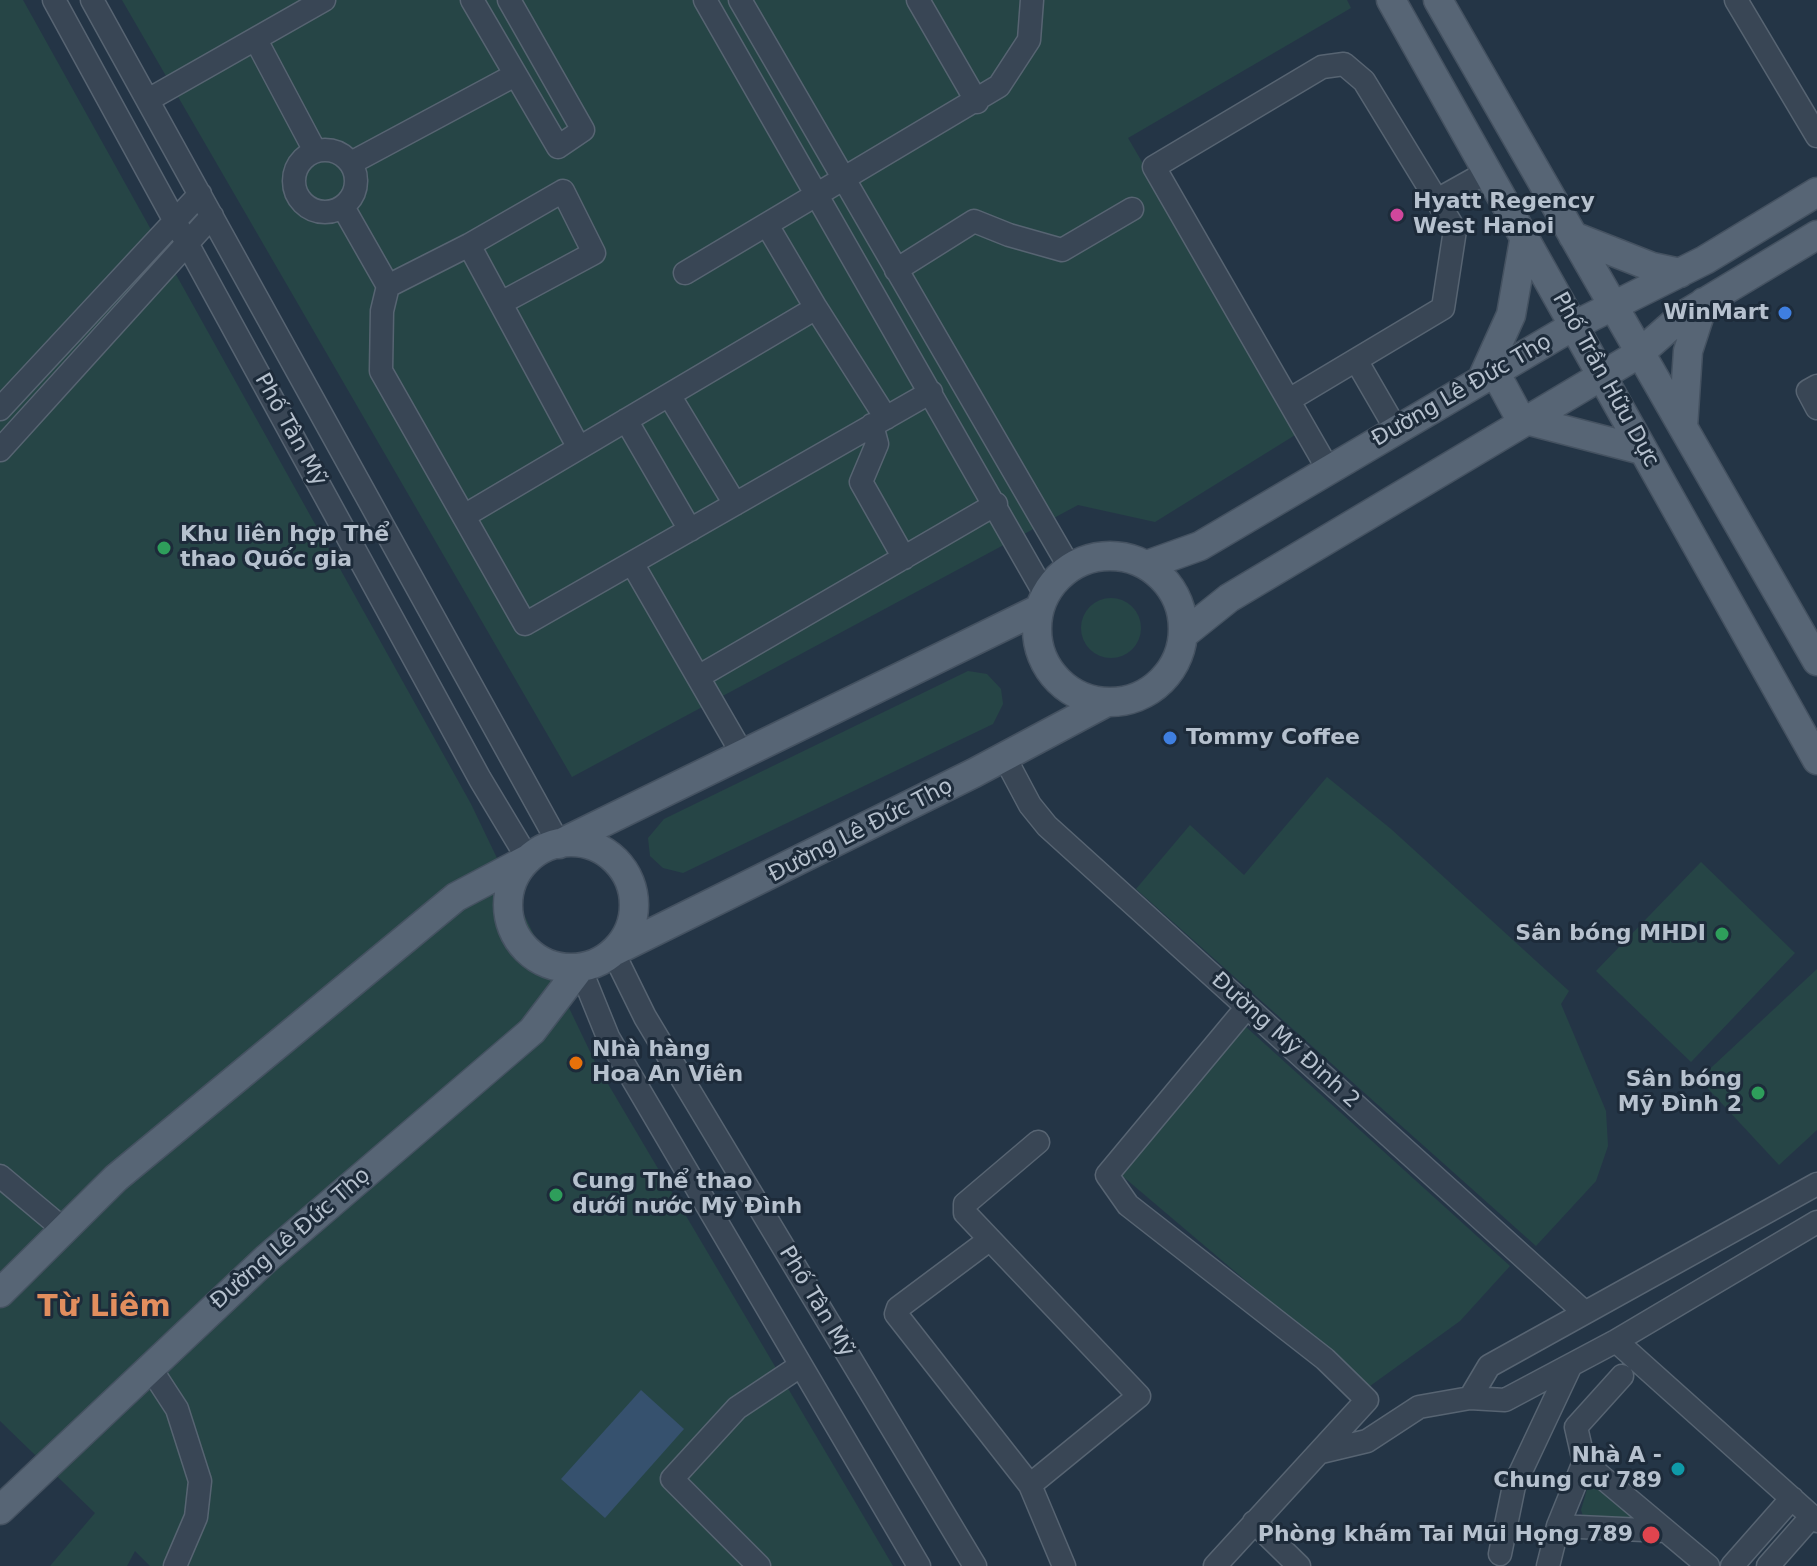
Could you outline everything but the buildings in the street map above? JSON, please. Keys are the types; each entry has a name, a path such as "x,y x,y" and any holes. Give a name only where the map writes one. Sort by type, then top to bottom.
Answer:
{"main road":[{"name":"Phố Trần Hữu Dực","path":"1391,0 1817,760"},
{"name":"Phố Trần Hữu Dực","path":"1438,0 1817,661"},
{"name":"Đường Lê Đức Thọ","path":"1147,565 1200,546 1575,325 1692,266 1817,192"},
{"path":"1552,200 1521,228 1519,284 1488,376 1524,421 1642,450"},
{"path":"1184,634 1229,598 1640,353 1713,296 1817,235"},
{"path":"1573,236 1652,267 1692,266 1713,296"},
{"path":"1683,427 1688,351 1713,296"},
{"path":"559,844 743,755 1042,602 1070,568 1104,555 1127,557 1147,565 1168,583 1181,607 1184,634 1179,655 1169,673 1154,688 1135,698 1105,703 1075,693 1047,666 1040,648 1042,602"},
{"name":"Đường Lê Đức Thọ","path":"613,952 1005,758 1105,703"},
{"path":"0,1293 62,1228 163,1138 456,897 549,846 590,845 609,854 623,869 632,888 635,908 631,929 604,960 580,968 563,968 543,962 526,950 514,932 508,912 509,891 517,872 528,859"},
{"name":"Đường Lê Đức Thọ","path":"0,1510 149,1366 266,1259 532,1031 580,968"}],"street":[{"name":"Phố Tân Mỹ","path":"54,0 480,779 528,859"},
{"name":"Phố Tân Mỹ","path":"92,0 559,844"},
{"path":"148,100 324,0"},
{"path":"472,0 557,147 582,132 509,0"},
{"path":"705,0 996,504 1042,602"},
{"path":"740,0 1070,568"},
{"path":"918,0 977,102"},
{"path":"685,273 977,102 999,86 1023,54 1029,40 1032,0"},
{"path":"1736,0 1817,136"},
{"path":"256,40 315,151"},
{"path":"1289,400 1443,308 1455,230 1364,81 1344,64 1322,67 1154,167 1328,469"},
{"path":"351,163 515,75"},
{"path":"315,151 335,151 351,163 357,182 350,200 343,207 333,211 312,210 297,195 294,185 298,164 315,151"},
{"path":"1437,200 1489,171"},
{"path":"388,286 469,245 563,191 594,253 501,303"},
{"path":"0,409 200,194"},
{"path":"343,207 388,286 382,311 381,371 525,624 931,392"},
{"path":"896,270 974,221 1062,250 1132,209"},
{"path":"0,450 212,216"},
{"path":"767,225 879,422 877,444 861,482 904,558"},
{"path":"469,245 579,448"},
{"path":"464,516 816,308"},
{"path":"1356,360 1396,429"},
{"path":"1817,386 1808,391 1817,408"},
{"path":"669,395 735,504"},
{"path":"626,420 690,530"},
{"path":"698,677 996,504"},
{"path":"632,563 743,755"},
{"name":"Đường Mỹ Đình 2","path":"1005,758 1030,805 1047,826 1583,1311"},
{"name":"Phố Tân Mỹ","path":"613,952 645,1017 975,1566"},
{"name":"Phố Tân Mỹ","path":"580,968 608,1037 919,1566"},
{"path":"1215,1566 1367,1400 1325,1359 1128,1205 1107,1175 1247,1007"},
{"path":"1030,1485 1139,1396 965,1213 965,1204 1038,1142"},
{"path":"0,1176 62,1228"},
{"path":"1470,1398 1489,1366 1583,1311 1817,1184"},
{"path":"1321,1452 1367,1441 1419,1407 1470,1398 1505,1400 1616,1341 1817,1222"},
{"path":"989,1240 898,1308 896,1314 1030,1485 1064,1566"},
{"path":"1616,1341 1776,1474 1792,1498 1814,1518 1768,1566"},
{"path":"149,1366 177,1409 200,1481 196,1517 175,1566"},
{"path":"759,1566 672,1479 737,1408 800,1366"},
{"path":"1500,1554 1514,1486 1570,1367"},
{"path":"1548,1566 1558,1526 1584,1462 1576,1427 1622,1376"},
{"path":"1584,1462 1708,1566"},
{"path":"1732,1566 1792,1498"},
{"path":"1254,1522 1299,1566"},
{"path":"1558,1526 1665,1531"}],"green space":[{"name":"Khu liên hợp Thể thao Quốc gia","path":"0,0 23,0 471,804 595,1062 893,1566 150,1566 135,1551 127,1566 50,1566 95,1513 0,1421"},
{"path":"122,0 1347,0 1351,8 1128,138 1300,432 1155,522 1078,505 572,777"},
{"path":"1111,598 1132,607 1141,628 1132,649 1111,658 1090,649 1081,628 1090,607"},
{"path":"968,671 987,674 1001,689 1003,704 993,724 683,873 663,868 650,856 648,838 664,819"},
{"path":"1327,777 1391,829 1569,991 1561,1004 1606,1111 1608,1146 1596,1181 1536,1246 1136,889 1190,825 1244,875"},
{"path":"1701,862 1795,953 1691,1062 1596,971"},
{"name":"Sân bóng Mỹ Đình 2","path":"1817,969 1817,1130 1779,1165 1699,1079"},
{"path":"1245,1026 1510,1266 1460,1321 1370,1386 1120,1174"},
{"path":"1590,1479 1631,1516 1629,1520 1583,1516 1581,1510"}],"water":[{"path":"641,1390 684,1429 605,1518 561,1479"}],"place":[{"name":"Hyatt Regency West Hanoi","path":"1397,215"},
{"name":"WinMart","path":"1785,313"},
{"name":"Khu liên hợp Thể thao Quốc gia","path":"164,548"},
{"name":"Tommy Coffee","path":"1170,738"},
{"name":"Sân bóng MHDI","path":"1722,934"},
{"name":"Nhà hàng Hoa An Viên","path":"576,1063"},
{"name":"Sân bóng Mỹ Đình 2","path":"1758,1093"},
{"name":"Cung Thể thao dưới nước Mỹ Đình","path":"556,1195"},
{"name":"Nhà A - Chung cư 789","path":"1678,1469"},
{"name":"Phòng khám Tai Mũi Họng 789","path":"1651,1535"}],"district":[{"name":"Từ Liêm","path":"104,1308"}]}
